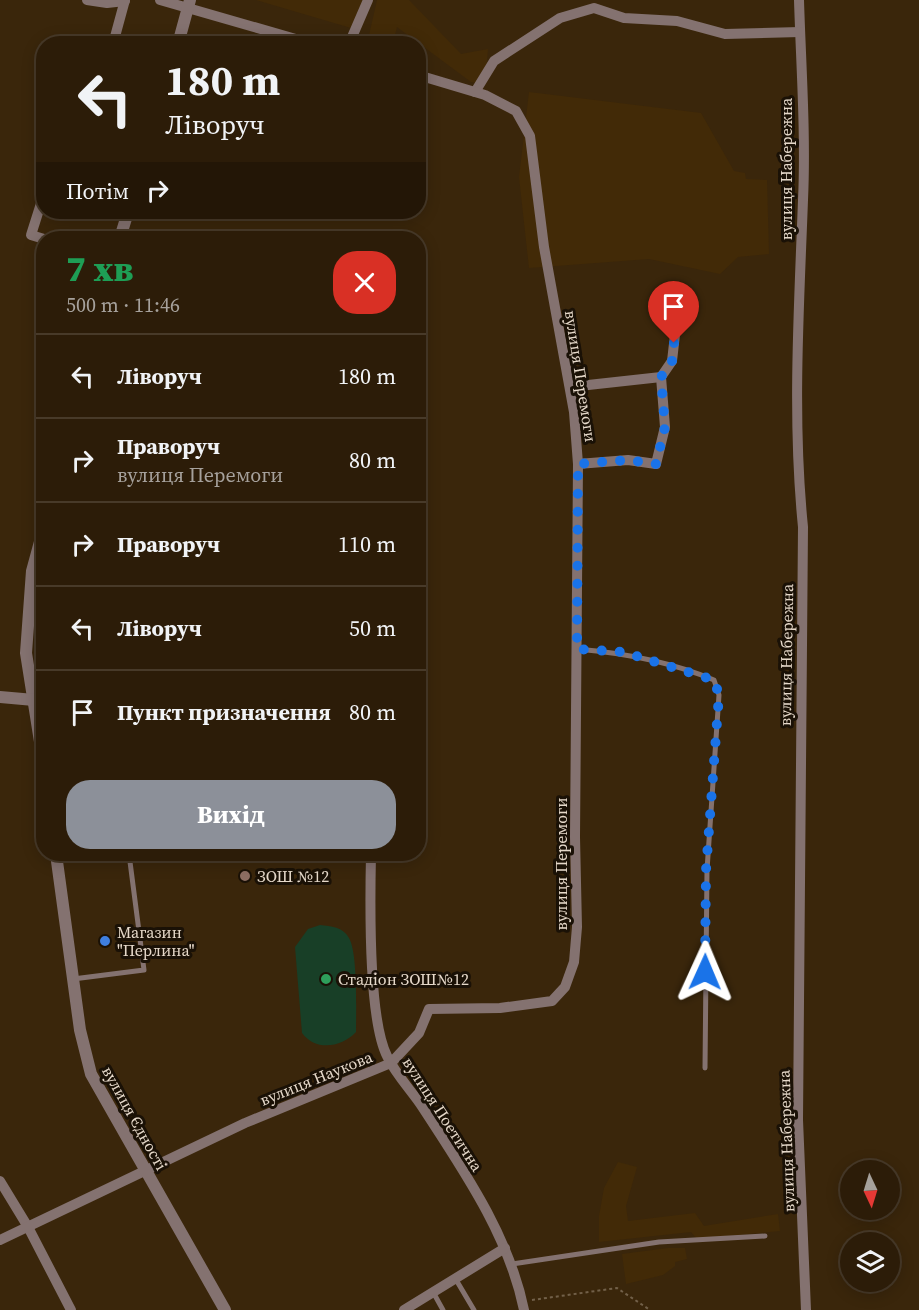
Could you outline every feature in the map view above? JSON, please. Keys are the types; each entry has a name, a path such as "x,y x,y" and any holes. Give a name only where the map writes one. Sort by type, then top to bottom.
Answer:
{"street":[{"path":"87,0 107,3 125,1 115,36"},
{"path":"160,0 189,4 288,36"},
{"path":"352,36 368,0"},
{"name":"вулиця Набережна","path":"799,0 803,198 798,298 796,458 802,527 798,1120 806,1310"},
{"path":"180,36 189,4"},
{"path":"475,92 494,61 560,18 594,8 624,18 677,21 725,34 800,32"},
{"name":"вулиця Перемоги","path":"426,77 475,92 516,111 530,136 544,247 570,387 578,464 575,837 577,927 574,962 565,987 552,1001"},
{"path":"36,219 31,235 36,237"},
{"path":"578,464 628,460 656,464 665,427 661,377 672,361 676,326"},
{"path":"570,387 661,377"},
{"path":"36,556 32,571 26,653 36,713"},
{"path":"0,697 34,700"},
{"name":"вулиця Єдності","path":"57,861 80,1030 91,1074 225,1310"},
{"name":"вулиця Поетична","path":"371,861 375,1010 386,1056 459,1163 505,1248 512,1264 523,1305"},
{"name":"вулиця Наукова","path":"0,1240 245,1123 391,1063 419,1034 429,1009 500,1008 552,1001"},
{"path":"0,1181 28,1227 71,1310"},
{"path":"407,1309 505,1248"}],"lane":[{"path":"577,649 623,652 698,673 714,680 719,695 706,870 705,1068"},
{"path":"73,979 144,970 130,861"},
{"path":"512,1264 659,1242 765,1236"},
{"path":"455,1278 474,1310"},
{"path":"433,1292 442,1310"}],"path":[{"path":"523,1305 578,1292 617,1288 650,1310"}],"shaded area":[{"path":"256,0 363,0 351,28"},
{"path":"377,0 409,0 461,54 488,49 485,84 471,82 426,49 426,36 409,36 397,27 395,36 369,36"},
{"path":"529,92 701,113 734,171 745,173 746,179 767,180 769,254 738,257 720,274 649,259 529,268 519,177"},
{"path":"618,1162 637,1167 626,1206 628,1221 695,1213 704,1226 778,1214 780,1231 697,1239 691,1232 599,1242 599,1216 604,1188"},
{"path":"685,1248 687,1259 675,1262 675,1266 663,1275 626,1284 622,1254"}],"green space":[{"name":"Стадіон ЗОШ№12","path":"320,925 336,928 346,934 352,946 355,969 356,1032 344,1041 329,1045 314,1043 302,1033 295,947 308,929"}],"place":[{"name":"ЗОШ №12","path":"245,876"},
{"name":"Магазин \"Перлина\"","path":"105,941"},
{"name":"Стадіон ЗОШ№12","path":"326,979"}],"route":[{"path":"674,343 672,361 661,377 665,427 656,464 628,460 578,464 577,649 623,652 655,663 698,673 714,680 719,695 706,870 705,972"}]}
